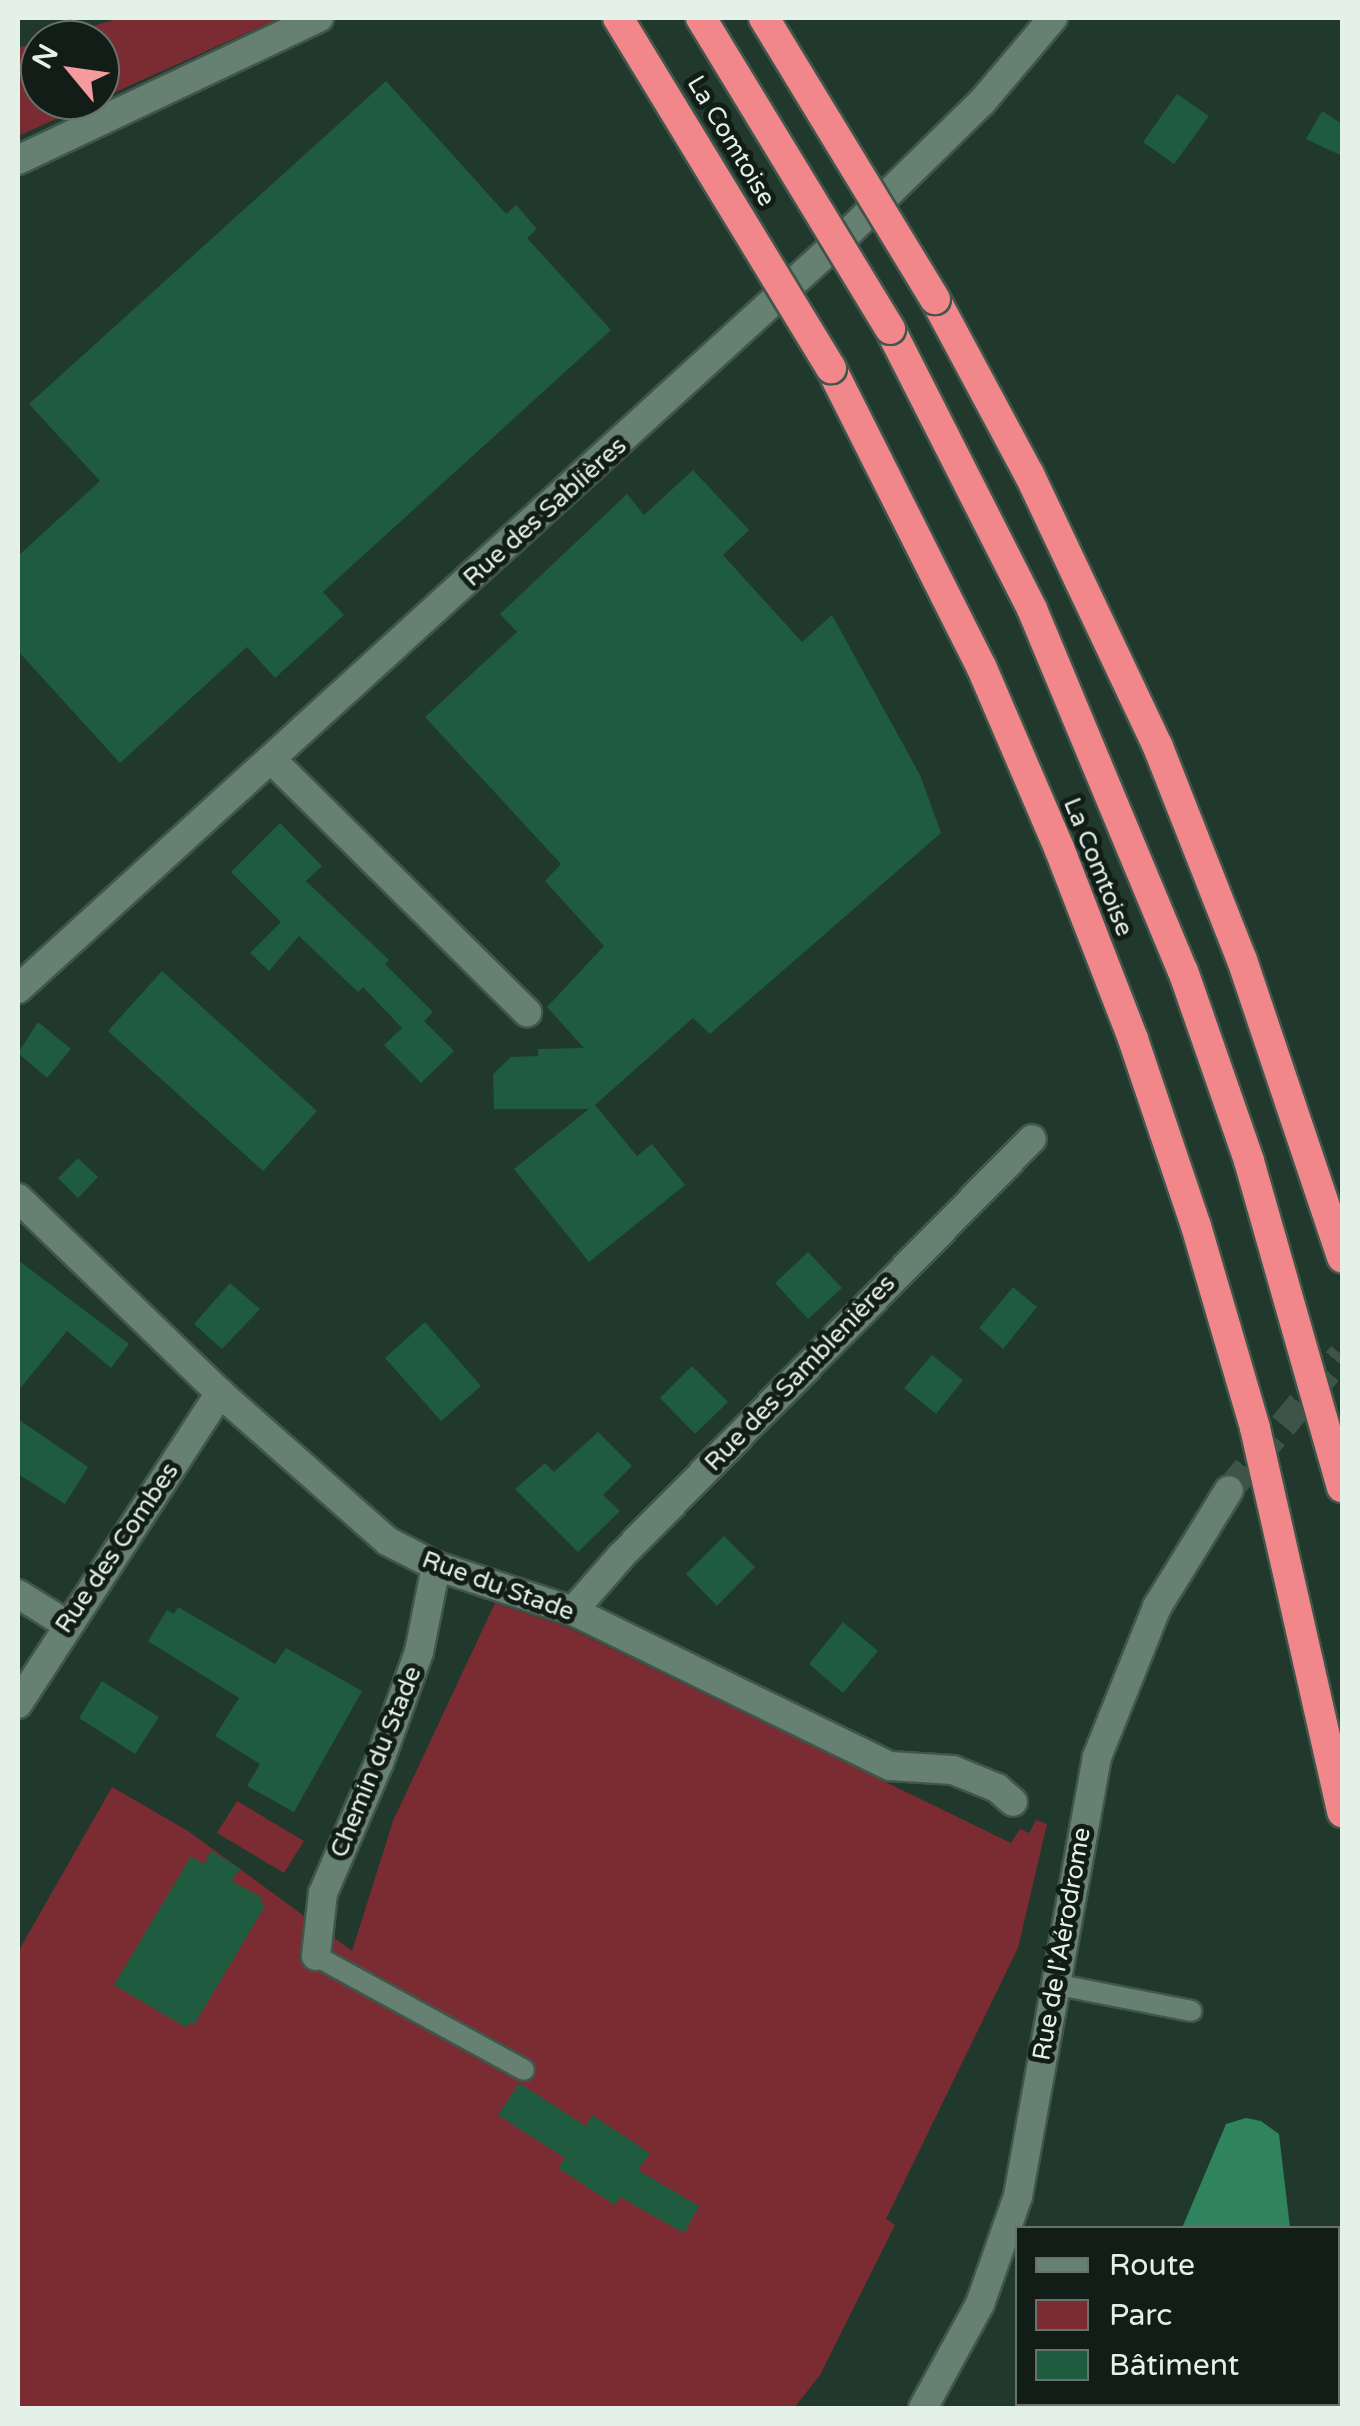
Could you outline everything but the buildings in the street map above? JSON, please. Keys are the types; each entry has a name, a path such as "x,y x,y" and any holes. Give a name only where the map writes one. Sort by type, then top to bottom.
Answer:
{"highway":[{"name":"La Comtoise","path":"618,18 831,368 924,544 1059,848 1133,1038 1196,1226 1255,1428 1342,1812"},
{"name":"La Comtoise","path":"701,18 890,329 1040,626 1183,970 1249,1161 1342,1488"},
{"path":"764,18 935,299 1029,474 1158,747 1273,1045 1342,1258"}],"street":[{"path":"18,160 319,18"},
{"name":"Rue des Sablières","path":"18,989 847,234 982,102 1053,18"},
{"path":"272,760 526,1012"},
{"name":"Rue des Samblenières","path":"573,1611 621,1556 1032,1139"},
{"name":"Rue du Stade","path":"18,1198 220,1394 387,1541 436,1566 573,1611 890,1766 953,1770 997,1788 1013,1802"},
{"name":"Rue des Combes","path":"18,1704 66,1624 220,1394"},
{"name":"Rue de l'Aérodrome","path":"923,2408 980,2304 1018,2196 1098,1757 1124,1681 1157,1607 1229,1490"},
{"name":"Chemin du Stade","path":"316,1956 323,1893 379,1763 419,1652 436,1566"},
{"path":"18,1594 66,1624"}],"lane":[{"path":"316,1956 524,2070"},
{"path":"1054,1984 1191,2011"}],"green space":[{"path":"280,18 120,90 120,20 113,20"},
{"path":"18,48 20,120 54,120 18,136"},
{"path":"495,1603 567,1627 1011,1843 1020,1829 1029,1833 1036,1820 1047,1824 1018,1948 886,2219 895,2225 820,2375 794,2408 18,2408 18,1952 112,1787 188,1831 352,1951 393,1821"},
{"path":"237,1801 304,1841 284,1873 217,1833"}],"shaded area":[{"path":"1246,2118 1261,2121 1279,2134 1290,2226 1183,2226 1226,2124"},
{"path":"1310,2406 1310,2408 1081,2408"}],"tunnel":[{"path":"1229,1490 1342,1355"}]}
